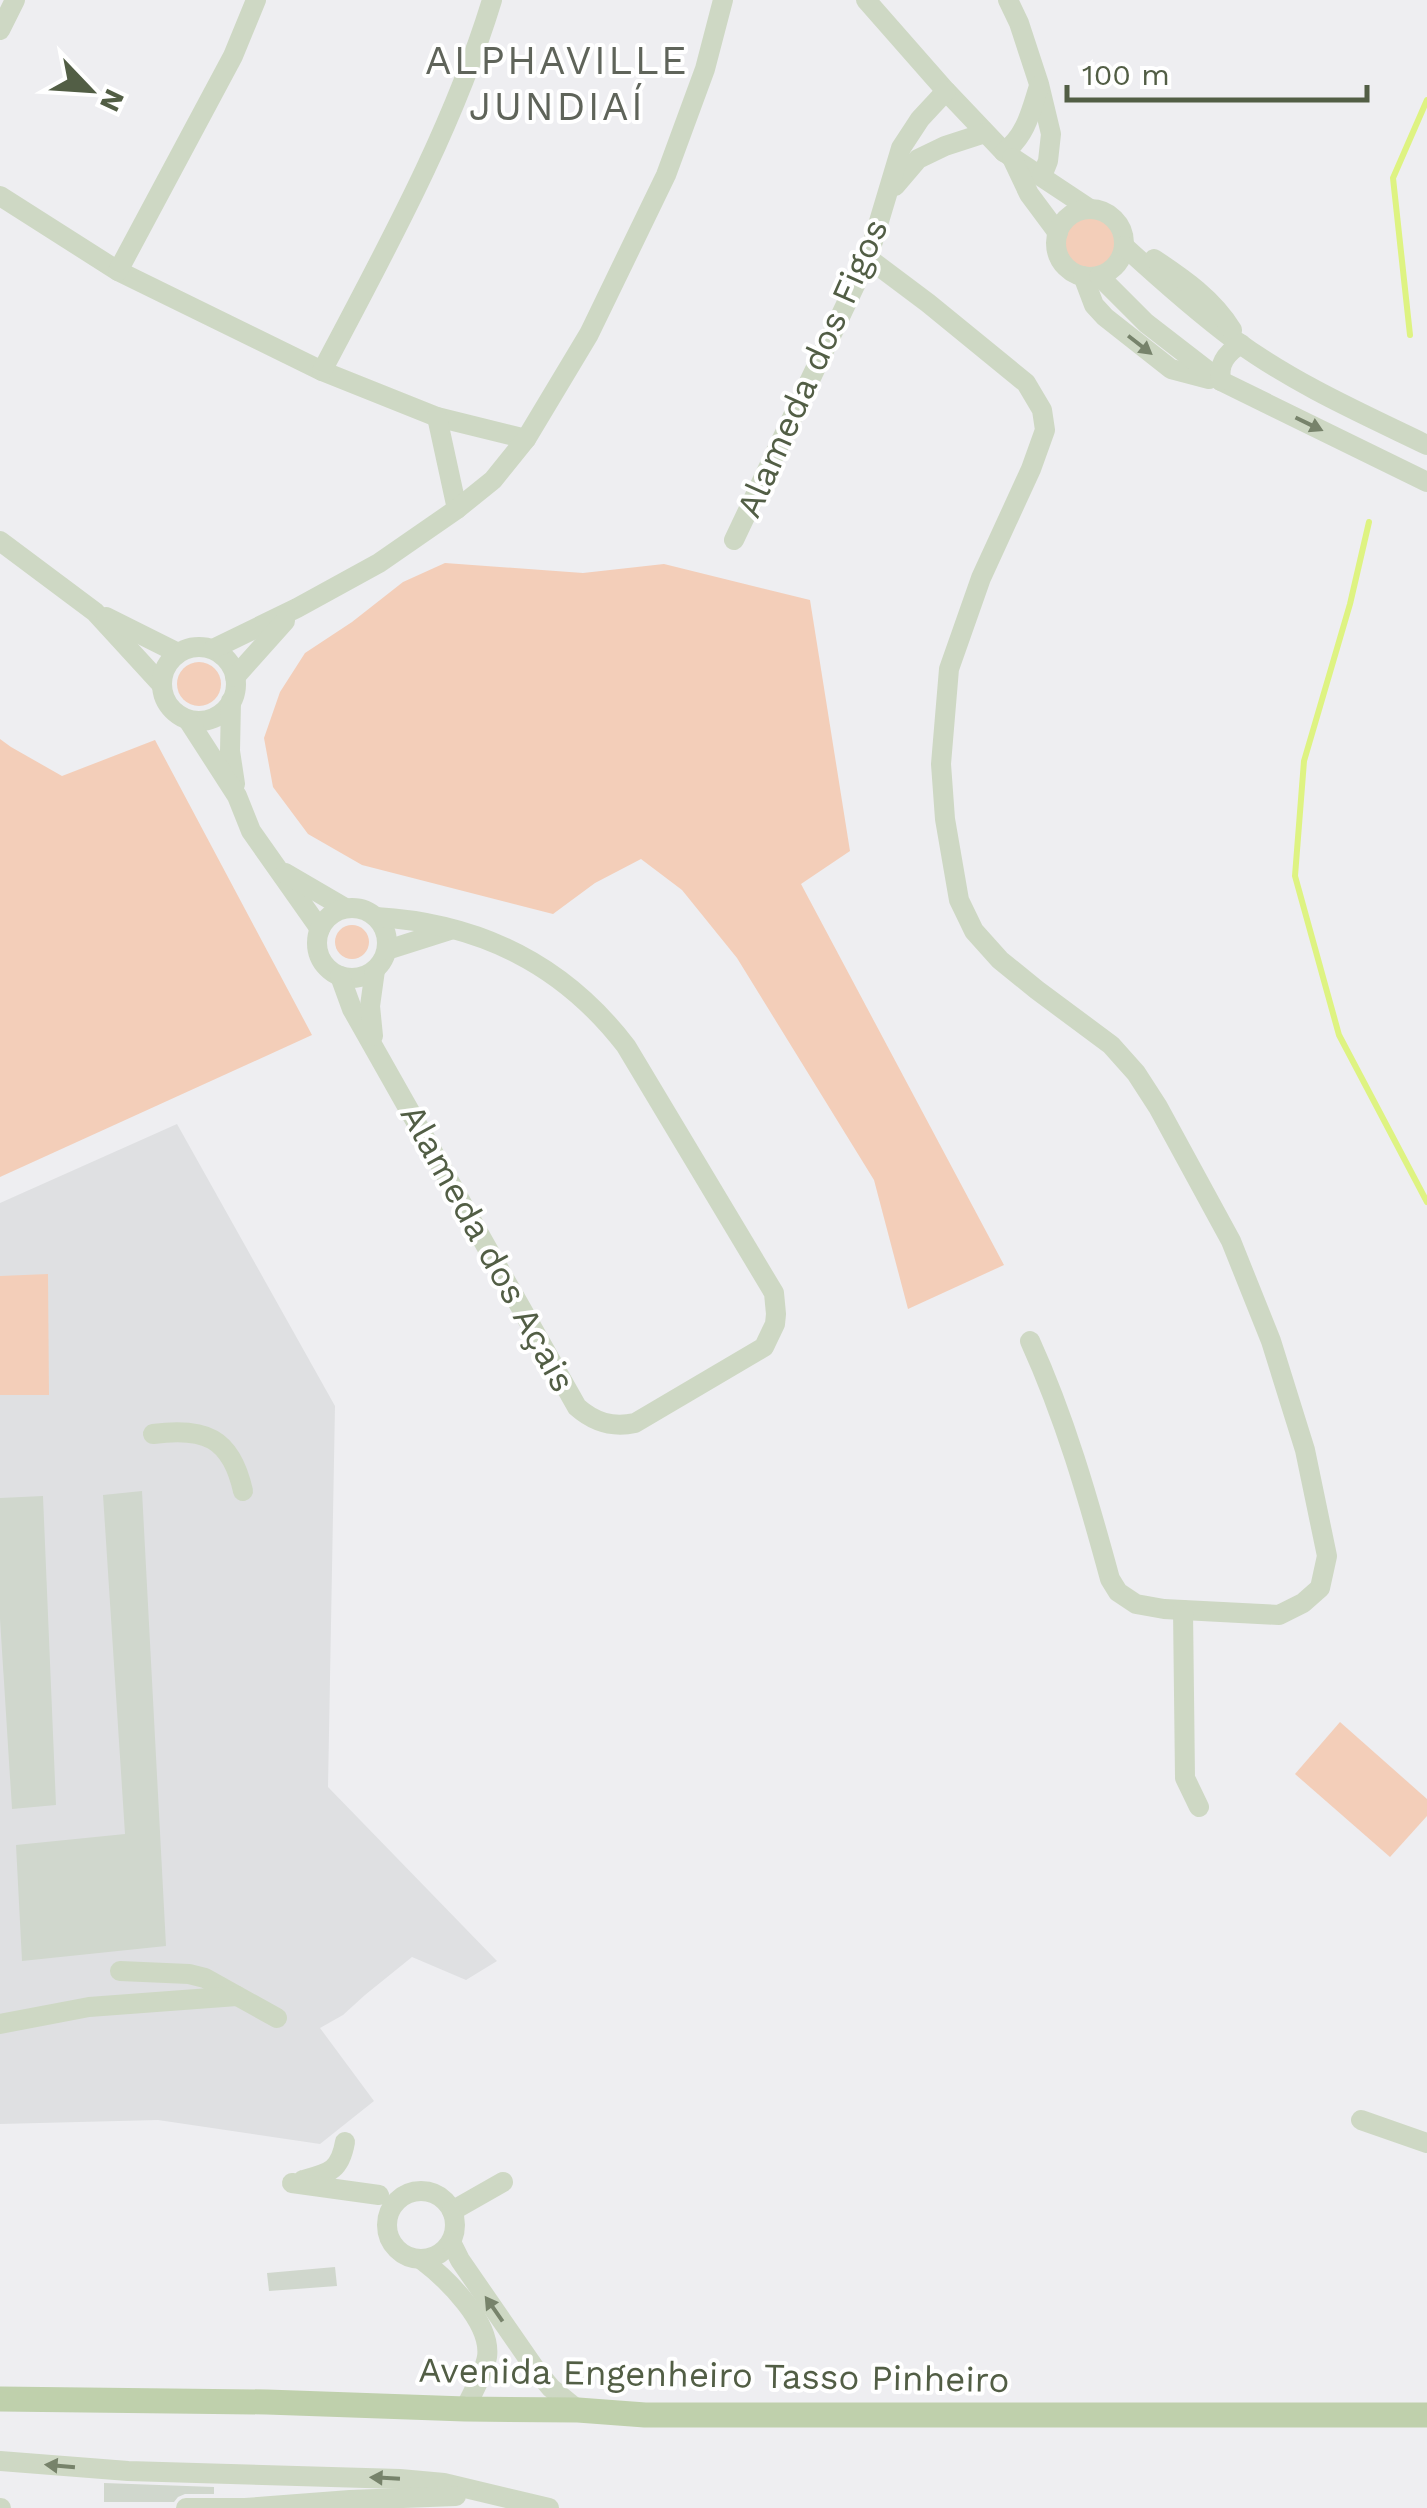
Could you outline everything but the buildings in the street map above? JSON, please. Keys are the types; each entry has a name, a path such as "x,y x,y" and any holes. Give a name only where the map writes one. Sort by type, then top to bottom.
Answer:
{"main road":[{"name":"Avenida Engenheiro Tasso Pinheiro","path":"0,2398 578,2410 645,2415 1427,2415"}],"street":[{"path":"0,30 15,0"},
{"path":"118,271 233,56 256,0"},
{"path":"322,371 412,200 478,46 492,0"},
{"path":"212,649 380,563 458,509 492,480 526,439 589,334 666,175 705,69 723,0"},
{"path":"866,0 1008,155 1090,209"},
{"path":"1008,0 1020,23 1051,134 1042,176"},
{"path":"1008,155 1029,117 1039,84"},
{"name":"Alameda dos Figos","path":"734,540 868,258 901,148 946,90"},
{"name":"Alameda dos Figos","path":"888,196 918,159 985,133"},
{"path":"1008,155 1029,194 1058,234"},
{"path":"0,196 118,271 322,371 437,416 526,439"},
{"path":"1427,446 1334,400 1240,344 1174,292 1124,240 1112,216 1101,210 1079,211 1070,216 1058,234 1061,260 1074,273 1091,276 1221,382 1427,482"},
{"path":"1091,276 1116,265 1124,240"},
{"path":"868,258 1026,383 1042,410 1046,430 980,578 949,669 941,764 945,819 959,900 974,931 1000,960 1111,1044 1136,1073 1231,1241 1272,1341 1305,1450 1328,1556 1320,1588 1303,1603 1279,1615 1164,1610 1136,1604 1118,1592 1110,1580 1080,1469 1030,1341"},
{"path":"1221,382 1221,364 1240,344"},
{"path":"437,416 458,509"},
{"path":"0,540 95,612 161,684"},
{"path":"235,677 297,608"},
{"path":"95,612 178,653"},
{"path":"232,702 213,718 201,722 188,720 178,715 163,696 163,672 178,653 200,646 223,655 231,665 236,690 230,751 237,796"},
{"path":"188,720 237,796 251,831 320,929"},
{"path":"280,869 345,908"},
{"path":"345,908 367,910 376,917 387,938 382,960 374,970 352,978 330,970 323,962 317,940 326,920 345,908"},
{"name":"Alameda dos Açais","path":"340,976 352,1009 585,1414 604,1423 634,1423 764,1347 775,1324 774,1293 626,1046 590,1004 546,968 501,944 452,929 376,917"},
{"path":"386,950 452,929"},
{"path":"373,1043 370,1006 374,970"},
{"path":"153,1434 181,1430 206,1434 226,1448 243,1492"},
{"path":"1184,1610 1186,1778 1198,1807"},
{"path":"120,1971 205,1978 277,2018"},
{"path":"0,2024 90,2008 237,1996"},
{"path":"1361,2120 1427,2143"},
{"path":"345,2142 339,2164 326,2174 292,2184 379,2195"},
{"path":"452,2211 503,2182"},
{"path":"429,2192 447,2202 456,2221 451,2242 434,2258 422,2260 400,2253 388,2233 391,2208 407,2194 429,2192"},
{"path":"451,2242 536,2370 578,2410"},
{"path":"422,2260 456,2291 484,2334 486,2359 465,2409"},
{"path":"0,2461 128,2472 400,2479 444,2483 538,2506"},
{"path":"186,2508 446,2495 538,2506"}],"shaded area":[{"path":"1090,218 1108,225 1115,243 1108,261 1090,268 1072,261 1065,243 1072,225"},
{"path":"445,563 583,573 664,564 810,600 850,851 801,884 1004,1265 908,1309 874,1180 737,958 682,890 641,859 595,883 553,914 362,865 308,834 273,787 264,738 280,692 305,653 403,582"},
{"path":"199,662 215,668 221,684 215,700 199,706 183,700 177,684 183,668"},
{"path":"0,739 62,776 155,740 312,1035 0,1177"},
{"path":"352,925 364,930 369,942 364,954 352,959 340,954 335,942 340,930"},
{"path":"177,1124 335,1406 328,1787 497,1961 466,1980 412,1957 343,2015 320,2028 374,2101 320,2144 158,2120 0,2124 0,1203"},
{"path":"48,1274 49,1395 0,1395 0,1276"},
{"path":"1340,1722 1427,1799 1427,1816 1390,1857 1295,1774"}],"waterway":[{"path":"1410,335 1393,178 1427,100"},
{"path":"1369,522 1350,604 1304,761 1295,876 1339,1035 1427,1202"}],"district":[{"name":"ALPHAVILLE JUNDIAÍ","path":"557,83"}]}
